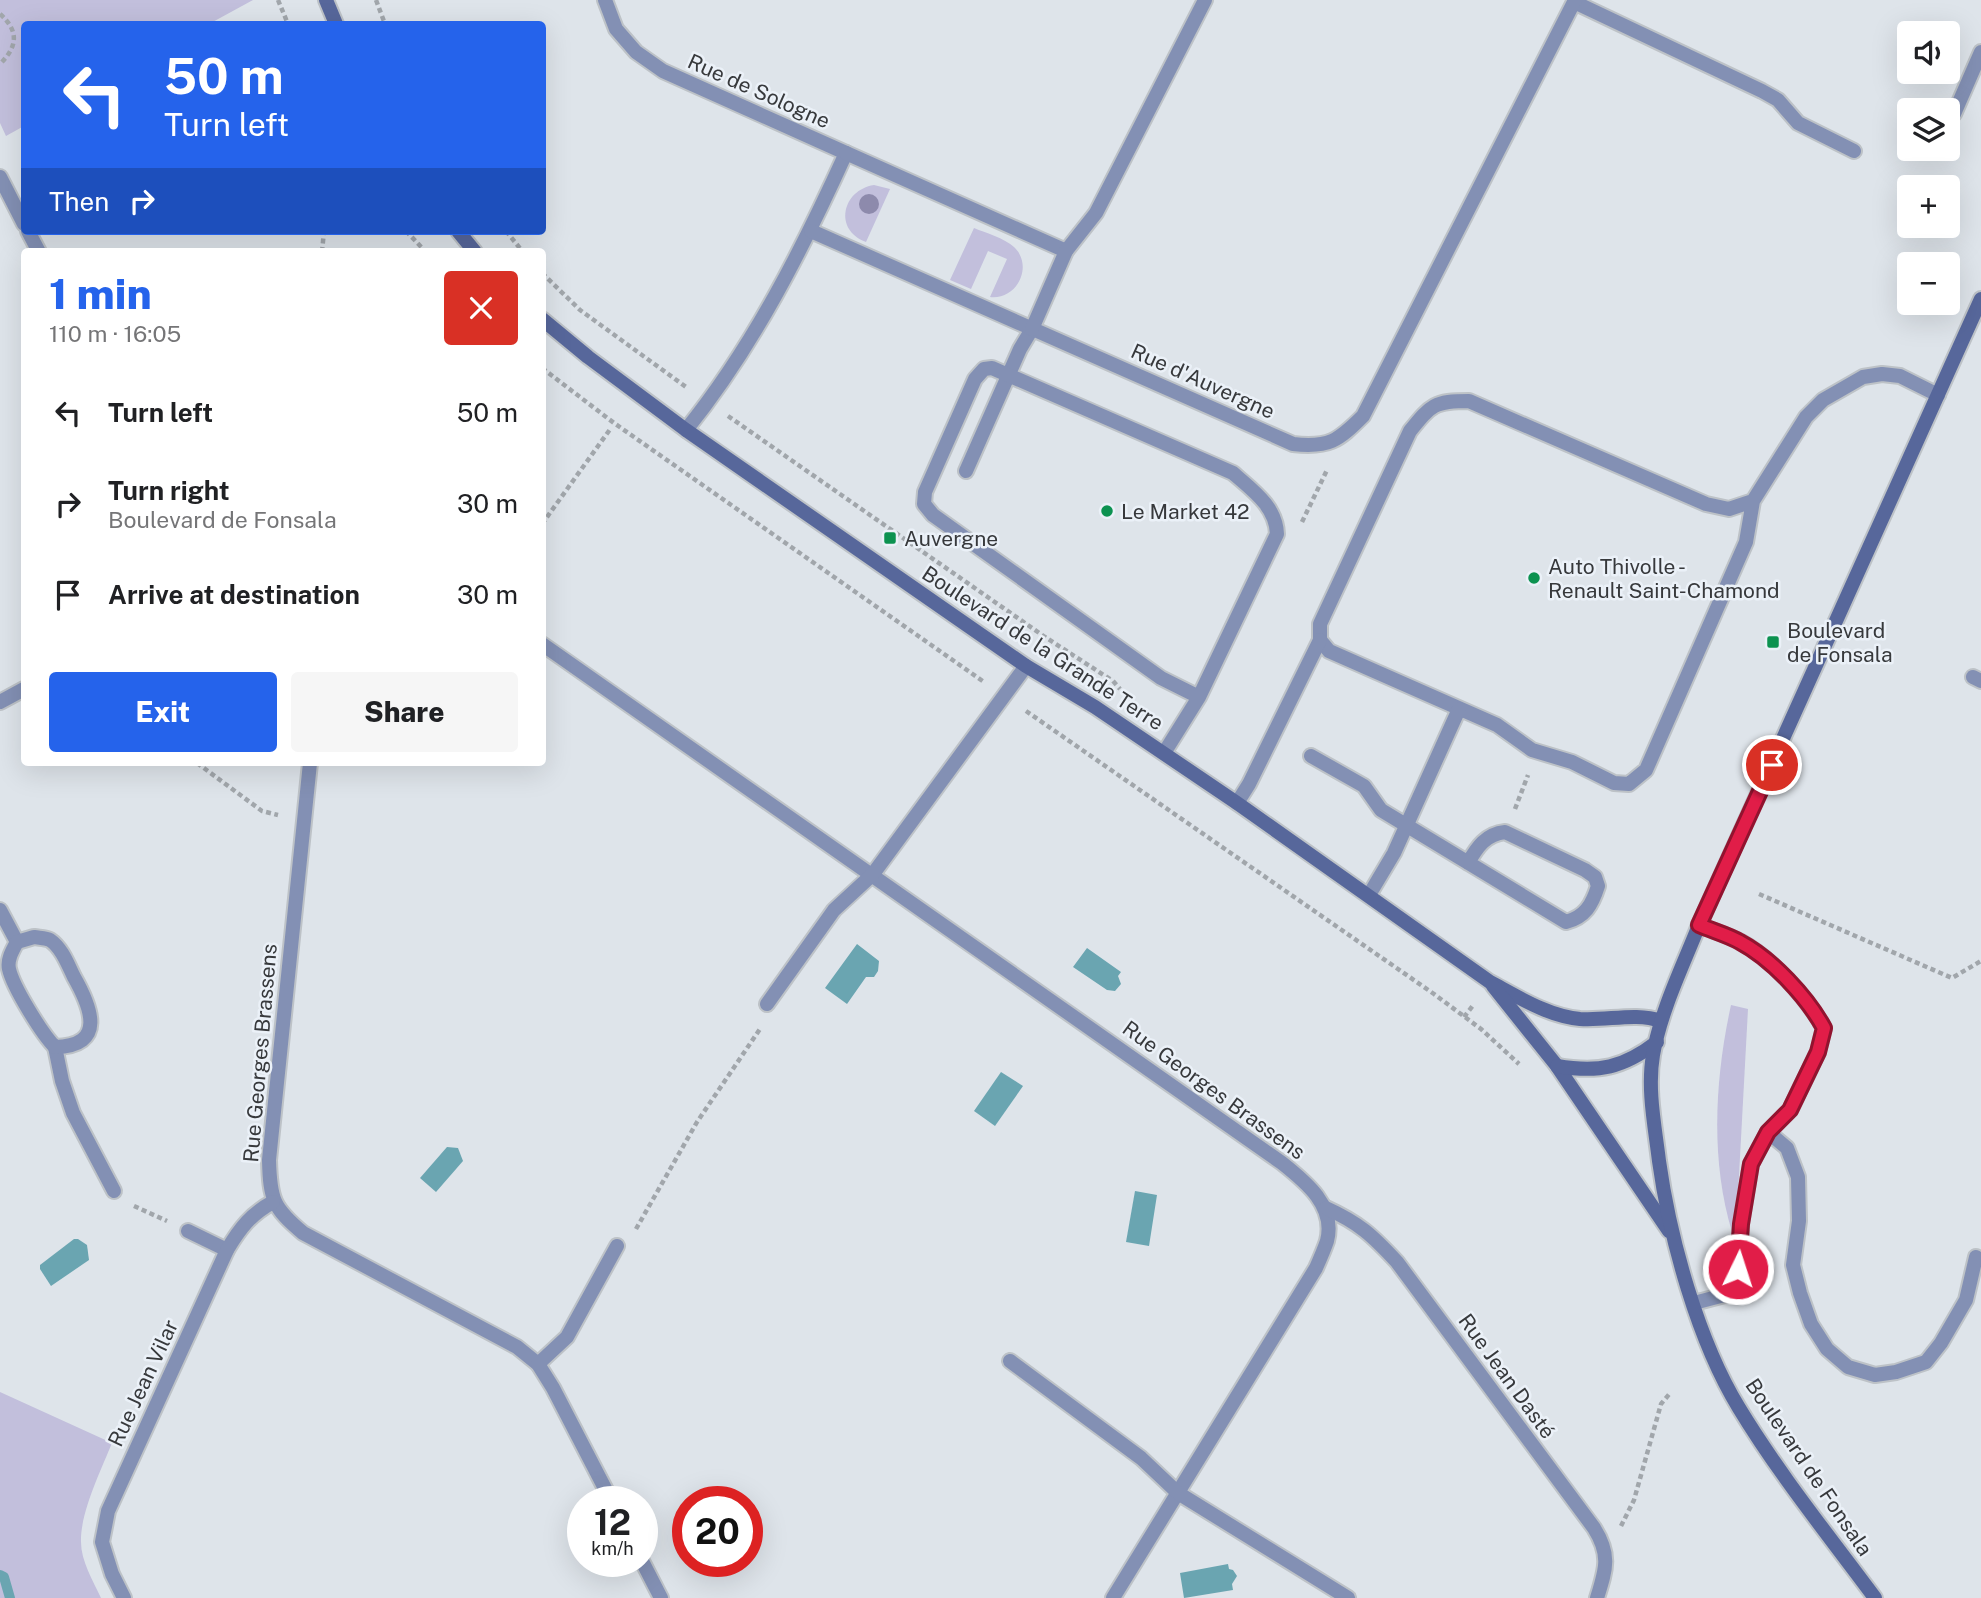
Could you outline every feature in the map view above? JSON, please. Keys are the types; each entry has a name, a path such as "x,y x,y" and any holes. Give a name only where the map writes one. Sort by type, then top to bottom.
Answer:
{"street":[{"path":"326,0 335,21"},
{"name":"Rue de Sologne","path":"605,0 616,29 636,51 663,71 846,153 811,231"},
{"path":"966,471 1066,251 1096,213 1205,0"},
{"path":"1342,437 1363,416 1574,1 1762,91 1778,100 1798,123 1854,151"},
{"path":"1960,100 1981,52"},
{"path":"846,153 1066,251"},
{"path":"0,177 21,218"},
{"path":"686,430 740,356 811,231"},
{"name":"Rue d'Auvergne","path":"811,231 1293,444 1317,447 1342,437"},
{"name":"Boulevard de Fonsala","path":"1875,1598 1791,1485 1738,1406 1703,1332 1674,1239 1662,1180 1652,1096 1653,1057 1661,1021 1699,925 1981,299"},
{"name":"Boulevard de la Grande Terre","path":"546,322 686,430 1026,666 1095,707 1237,803 1490,982 1555,1014 1597,1020 1647,1016 1661,1021"},
{"path":"1164,753 1199,697 1277,534 1277,523 1259,495 1233,472 992,368 984,369 975,379 925,492 924,504 933,516 1150,670 1199,697"},
{"path":"1320,640 1329,651 1497,725 1532,750 1572,762 1614,783 1629,784 1646,770 1746,542 1753,501 1806,417 1824,400 1853,383 1882,373 1900,376 1938,395"},
{"path":"1237,803 1250,784 1320,640 1320,624 1410,432 1428,409 1446,401 1469,401 1706,505 1729,509 1753,501"},
{"name":"Rue Georges Brassens","path":"546,647 1282,1163 1307,1183 1326,1208"},
{"path":"767,1004 834,910 873,874 1026,666"},
{"path":"0,702 21,691"},
{"path":"1369,895 1394,853 1459,709"},
{"path":"1311,756 1364,786 1381,810 1406,826 1566,922 1576,920 1586,912 1594,900 1598,886 1595,877 1585,870 1505,832 1495,833 1482,842 1468,863"},
{"name":"Rue Georges Brassens","path":"273,1202 269,1160 310,766"},
{"path":"0,910 17,943"},
{"path":"1694,1303 1736,1292 1741,1224 1751,1164 1768,1132 1790,1110 1818,1052 1824,1028 1814,1010 1765,959 1739,941 1699,925"},
{"path":"55,1047 78,1043 87,1034 92,1024 90,1010 59,948 49,939 34,937 17,943 10,954 8,967 45,1038 55,1047 62,1081 73,1112 114,1191"},
{"name":"Boulevard de la Grande Terre","path":"1490,982 1557,1066 1674,1239"},
{"path":"1557,1066 1594,1070 1610,1067 1639,1055 1657,1042"},
{"path":"1768,1132 1787,1148 1797,1177 1799,1221 1793,1265 1800,1293 1811,1324 1827,1349 1848,1367 1875,1375 1896,1372 1926,1362 1941,1343 1966,1300 1976,1256"},
{"path":"273,1202 303,1233 517,1347 538,1364 604,1486"},
{"name":"Rue Jean Vilar","path":"124,1598 112,1574 102,1542 107,1511 227,1250 240,1227 255,1212 273,1202"},
{"path":"1113,1598 1317,1268 1328,1239 1326,1208"},
{"name":"Rue Jean Dasté","path":"1326,1208 1352,1219 1374,1236 1397,1262 1604,1544"},
{"path":"188,1231 227,1250"},
{"path":"538,1364 567,1336 617,1246"},
{"path":"1010,1361 1141,1458 1178,1493 1348,1598"},
{"path":"1597,1598 1605,1573 1604,1544"},
{"path":"650,1577 661,1598"}],"path":[{"path":"278,0 287,21"},
{"path":"376,0 384,21"},
{"path":"0,14 10,23 15,39 10,54 0,64"},
{"path":"410,235 421,248"},
{"path":"546,277 580,310 707,402 1045,638 1113,681 1125,695"},
{"path":"546,371 625,430 1434,994 1481,1029 1520,1066"},
{"path":"546,518 611,428"},
{"path":"1277,534 1303,522 1342,437"},
{"path":"201,766 262,811 304,820"},
{"path":"1759,894 1952,978 1981,961"},
{"path":"617,1246 640,1226 697,1122 759,1032 767,1004"},
{"path":"114,1191 121,1200 188,1231"},
{"path":"1604,1544 1618,1531 1627,1517 1661,1404 1671,1392"}],"shaded area":[{"path":"0,0 253,0 214,21 21,21 21,128 6,136 0,123"},
{"path":"874,185 890,189 866,242 849,229 846,211 855,194"},
{"path":"974,228 1005,241 1020,255 1020,280 1008,293 990,297 1007,259 988,251 971,289 950,280"},
{"path":"1731,1005 1748,1009 1736,1231 1732,1232 1720,1176 1717,1119 1721,1061"},
{"path":"0,1392 112,1443 92,1492 84,1518 81,1542 88,1571 101,1598 0,1598"}],"water":[{"path":"857,944 879,961 878,971 874,977 866,977 847,1004 825,988"},
{"path":"1087,948 1121,972 1118,976 1121,984 1115,991 1107,990 1073,967"},
{"path":"1001,1072 1023,1086 995,1126 974,1111"},
{"path":"447,1147 458,1148 463,1161 436,1192 420,1178"},
{"path":"1135,1191 1157,1195 1149,1246 1126,1242"},
{"path":"74,1239 87,1245 89,1260 51,1286 40,1265"},
{"path":"1228,1564 1229,1569 1237,1576 1232,1584 1233,1590 1184,1598 1180,1573"}],"waterway":[{"path":"0,1575 4,1577 10,1598"}],"place":[{"name":"Le Market 42","path":"1107,511"},
{"name":"Auvergne","path":"890,538"},
{"name":"Auto Thivolle - Renault Saint-Chamond","path":"1534,578"},
{"name":"Boulevard de Fonsala","path":"1773,642"}],"route":[{"path":"1738,1269 1741,1224 1751,1164 1768,1132 1790,1110 1818,1052 1824,1028 1814,1010 1765,959 1739,941 1699,925 1772,765"}]}
